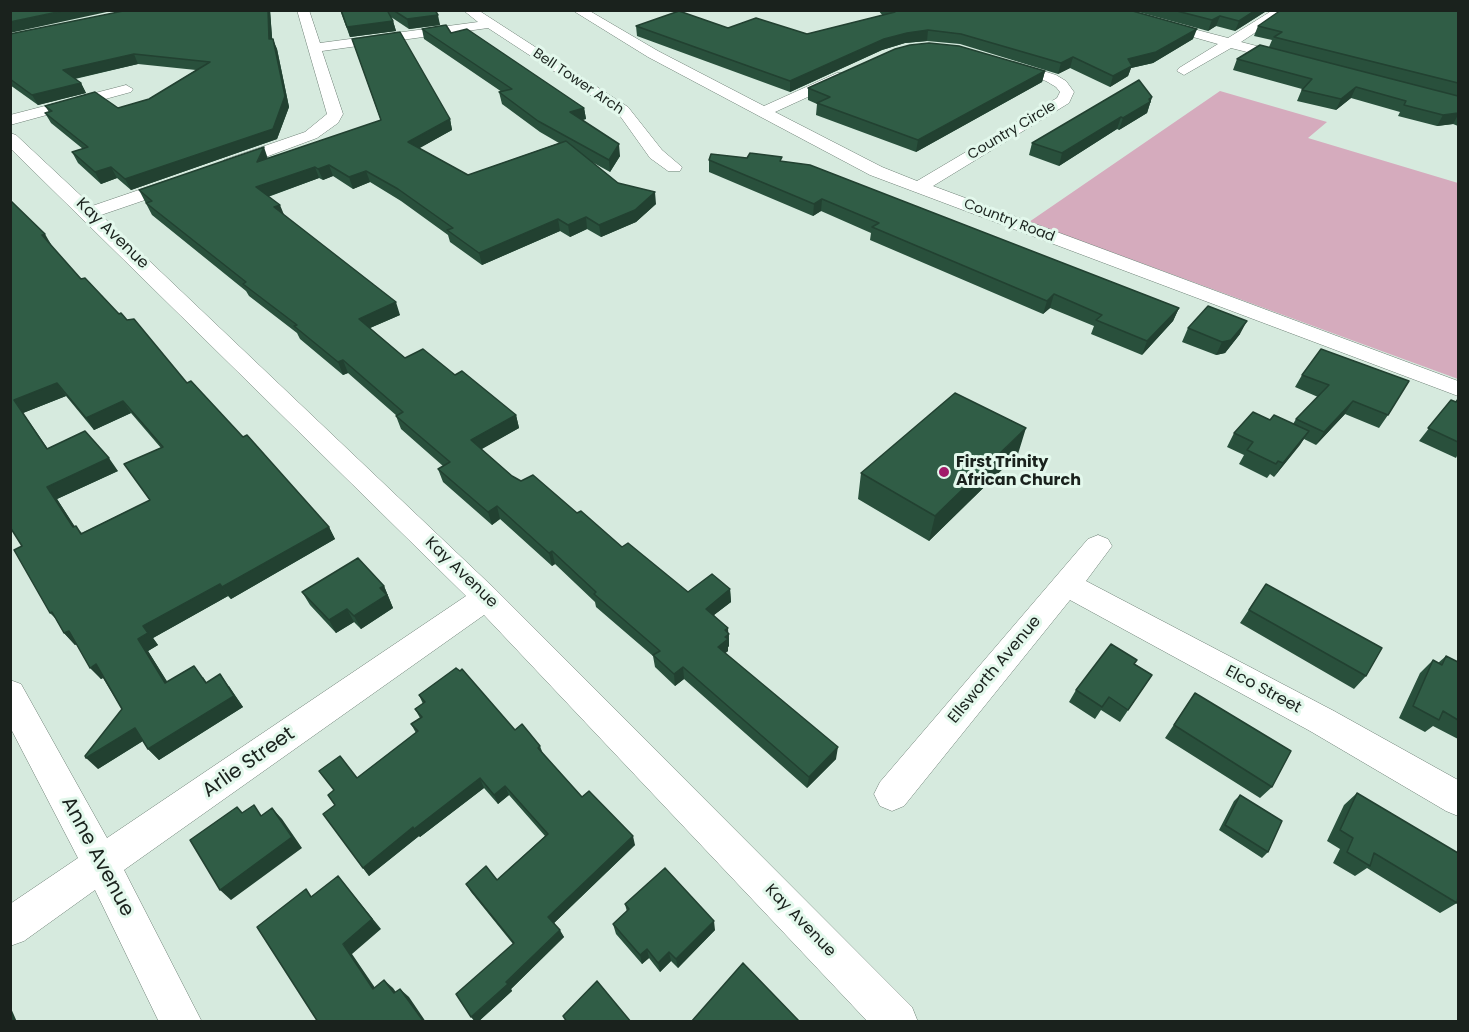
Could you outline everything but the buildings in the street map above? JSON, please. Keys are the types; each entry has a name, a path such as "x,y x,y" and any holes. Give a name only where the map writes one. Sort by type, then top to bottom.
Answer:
{"street":[{"path":"219,168 295,142 311,135 332,120 335,114 303,10"},
{"name":"Bell Tower Arch","path":"469,10 623,110 656,153 674,166"},
{"name":"Country Road","path":"578,10 653,54 876,171 1458,389"},
{"path":"1102,10 1299,61"},
{"path":"1184,71 1283,10"},
{"path":"314,48 489,24"},
{"name":"Country Circle","path":"920,187 1064,100 1067,92 1061,84 1051,78 993,60"},
{"path":"763,112 857,69"},
{"path":"10,120 126,89"},
{"name":"Kay Avenue","path":"10,138 486,598 897,1022"},
{"path":"90,213 187,179"},
{"name":"Ellsworth Avenue","path":"892,794 1098,546"},
{"name":"Elco Street","path":"1066,584 1322,721 1458,799"},
{"name":"Arlie Street","path":"10,927 486,598"},
{"name":"Anne Avenue","path":"10,694 102,865 181,1022"}],"shaded area":[{"path":"1220,91 1327,122 1308,138 1458,183 1458,379 1029,222"}],"place":[{"name":"First Trinity African Church","path":"944,472"}]}
